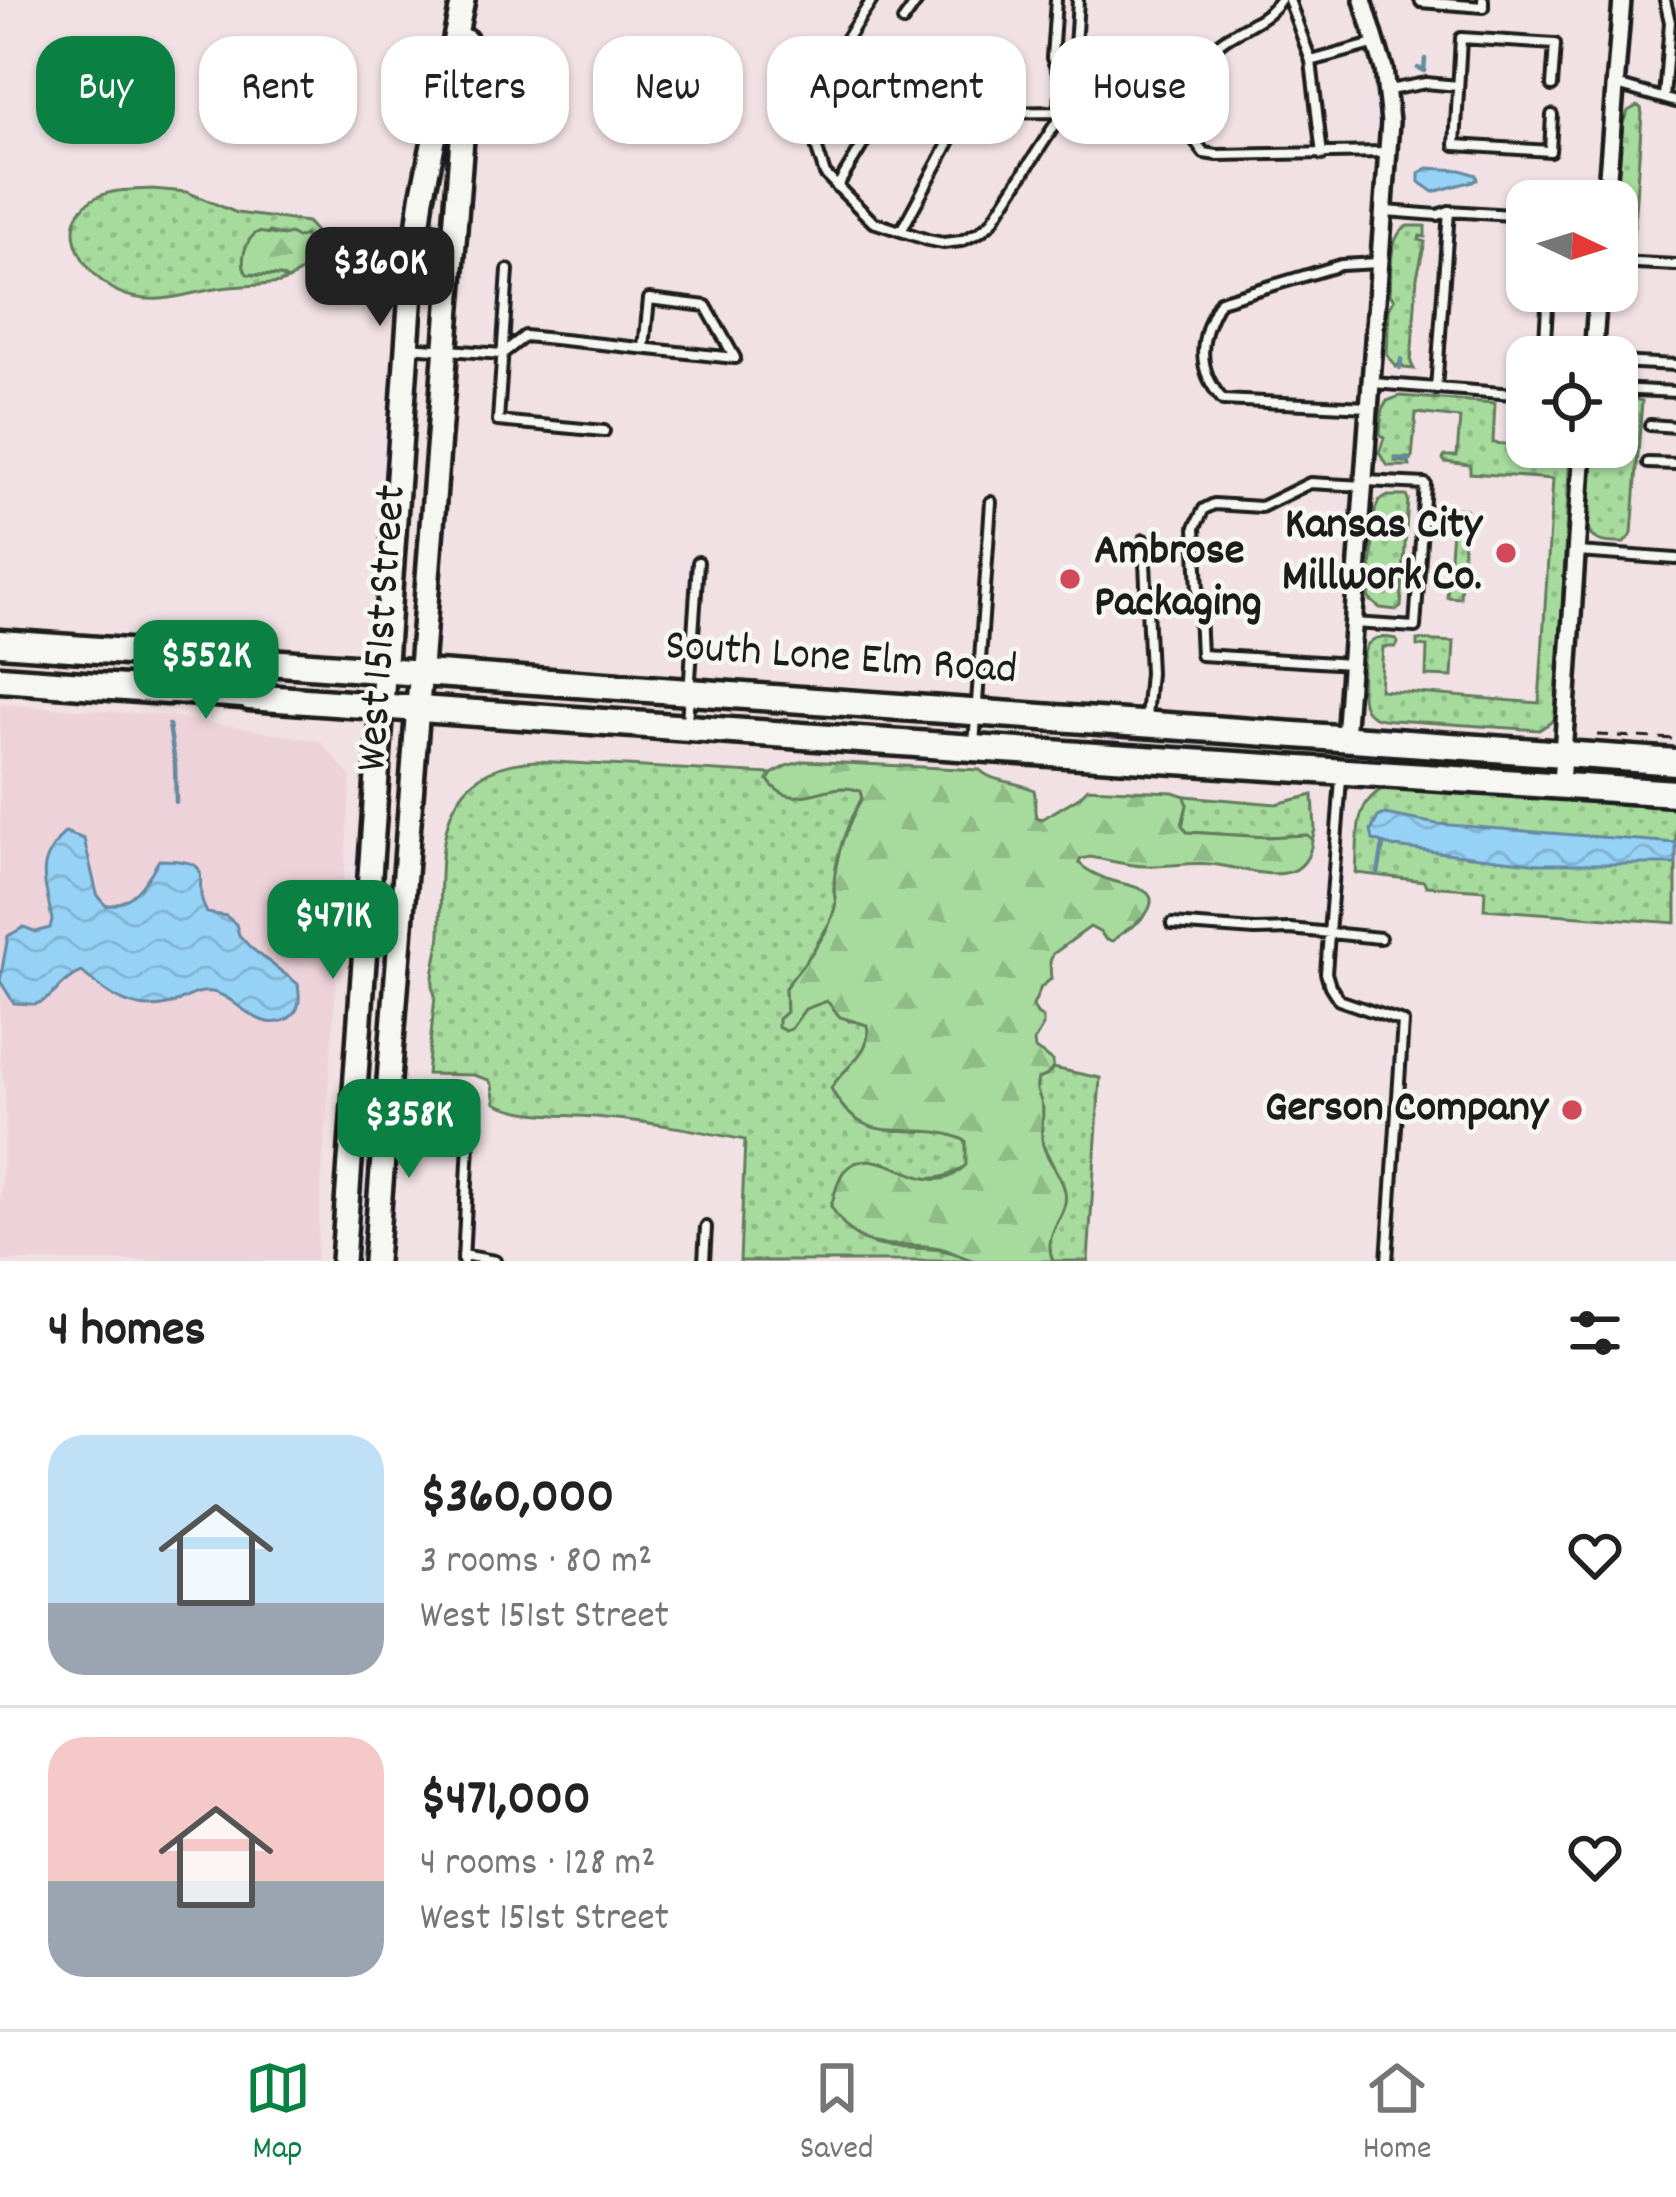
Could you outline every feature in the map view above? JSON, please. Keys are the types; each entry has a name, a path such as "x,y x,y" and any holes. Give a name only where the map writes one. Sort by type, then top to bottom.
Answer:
{"main road":[{"name":"South Lone Elm Road","path":"0,643 1676,763"},
{"name":"South Lone Elm Road","path":"0,679 166,691"},
{"name":"South Lone Elm Road","path":"249,697 1676,793"}],"street":[{"name":"West 151st Street","path":"343,1261 407,347 422,197 465,0"},
{"name":"West 151st Street","path":"375,1261 462,140 465,0"},
{"path":"1345,739 1390,122 1377,43 1363,0"},
{"path":"1608,180 1622,0"},
{"path":"1561,785 1582,468"},
{"name":"South Lone Elm Road","path":"166,691 249,697"}],"lane":[{"path":"848,36 872,0"},
{"path":"903,21 918,0"},
{"path":"1054,36 1056,0"},
{"path":"1076,36 1078,0"},
{"path":"1322,155 1311,62 1285,0 1207,54 1192,107 1193,138 1204,153 1217,155 1322,155 1388,152"},
{"path":"1420,0 1483,7 1484,0"},
{"path":"1664,98 1670,22 1666,0"},
{"path":"1552,86 1555,44 1461,38 1455,145 1550,151 1552,115"},
{"path":"1311,62 1377,43"},
{"path":"1387,90 1426,83 1458,86"},
{"path":"1615,85 1676,101"},
{"path":"901,231 960,122 991,113 1050,112"},
{"path":"816,144 825,174 873,222 944,243 961,241 991,223 1050,132"},
{"path":"837,187 863,144"},
{"path":"1384,211 1506,214"},
{"path":"1436,389 1449,211"},
{"path":"1370,407 1223,400 1210,386 1202,364 1204,339 1220,301 1341,265 1380,263"},
{"path":"1638,263 1676,265"},
{"path":"508,270 498,421 604,431"},
{"path":"407,347 502,354 525,336 735,358 706,305 649,299 644,348"},
{"path":"1638,363 1676,365"},
{"path":"1371,383 1506,394"},
{"path":"1638,390 1676,392"},
{"path":"1650,425 1676,427"},
{"path":"1648,463 1676,464"},
{"path":"1351,664 1201,655 1196,527 1204,509 1214,504 1261,507 1310,483 1425,484 1415,627 1354,623"},
{"path":"973,748 991,502"},
{"path":"1144,540 1150,673 1146,724"},
{"path":"1576,552 1676,559"},
{"path":"687,727 698,562"},
{"path":"1342,771 1326,973 1340,1000 1403,1022 1387,1261"},
{"path":"1172,924 1380,938"},
{"path":"386,1097 472,1103 463,1258 494,1261"},
{"path":"704,1261 706,1227"}],"path":[{"path":"1597,735 1676,739"}],"shaded area":[{"path":"0,704 164,715 320,741 351,778 316,1261 0,1261 6,1122 0,1063"}],"green space":[{"path":"1637,106 1642,114 1637,180 1618,180 1623,123 1628,111"},
{"path":"152,189 187,192 237,213 307,222 317,242 313,264 302,242 270,232 246,246 253,275 288,280 165,299 118,292 80,254 75,223 82,209 97,197"},
{"path":"1407,226 1425,226 1425,237 1419,240 1425,242 1417,277 1414,369 1401,363 1396,367 1387,355 1389,309 1394,299 1390,294 1392,256 1396,238"},
{"path":"258,232 305,235 313,264 288,280 247,274 245,251"},
{"path":"1400,396 1495,403 1493,443 1506,444 1506,468 1569,468 1557,712 1539,730 1382,719 1366,710 1362,677 1366,649 1374,639 1385,637 1398,643 1383,647 1380,690 1539,703 1553,479 1470,473 1470,465 1445,462 1445,456 1457,456 1460,418 1416,413 1412,458 1395,458 1410,466 1388,466 1379,453 1387,401"},
{"path":"1638,400 1642,401 1638,454"},
{"path":"1592,468 1637,468 1632,534 1624,543 1604,542 1588,531"},
{"path":"1388,496 1408,499 1401,607 1397,610 1380,608 1369,599 1375,510"},
{"path":"1442,507 1466,509 1460,598 1447,597 1453,515 1440,514"},
{"path":"1417,640 1454,642 1452,677 1426,676 1427,647 1417,646"},
{"path":"536,761 772,774 768,780 789,795 848,788 860,791 862,798 851,818 834,888 836,906 808,959 785,988 786,1012 799,1017 805,1009 827,1000 849,1021 868,1025 870,1035 859,1059 887,1130 948,1132 966,1141 967,1165 945,1176 925,1178 883,1162 836,1192 831,1206 853,1233 869,1242 943,1250 972,1261 740,1261 745,1140 640,1122 520,1111 495,1103 489,1080 427,1074 449,818 460,796 477,779 502,767"},
{"path":"805,761 980,770 1034,790 1036,817 1042,819 1088,788 1173,792 1185,796 1182,825 1187,832 1307,835 1312,840 1301,866 1277,874 1210,864 1145,866 1081,859 1079,863 1090,871 1142,890 1151,899 1142,919 1113,941 1090,927 1053,954 1051,979 1041,987 1033,1006 1043,1018 1035,1049 1053,1061 1053,1068 1037,1084 1042,1140 1066,1197 1050,1240 1053,1261 976,1261 940,1248 879,1244 855,1234 831,1206 842,1174 855,1163 867,1160 930,1179 946,1178 966,1165 966,1141 929,1131 875,1128 845,1109 831,1088 862,1052 867,1025 840,1017 827,1001 805,1009 791,1029 778,1027 778,1019 786,1012 785,988 832,917 839,853 862,798 860,791 848,788 789,795 768,780 786,766"},
{"path":"1396,785 1676,804 1676,923 1484,909 1485,890 1426,886 1424,881 1356,873 1364,807 1381,790"},
{"path":"1313,795 1312,840 1307,835 1187,832 1182,826 1185,796 1276,804"},
{"path":"1053,1068 1100,1078 1088,1261 1053,1261 1049,1256 1048,1239 1065,1199 1041,1141 1043,1108 1035,1092 1038,1079"}],"water":[{"path":"1428,168 1461,170 1476,175 1477,180 1433,192 1419,182 1419,173"},
{"path":"1385,814 1437,824 1676,843 1676,864 1539,864 1394,847 1373,840 1371,831"},
{"path":"65,832 84,839 97,894 106,906 132,896 159,860 198,868 207,913 226,916 251,948 298,984 299,1003 293,1015 268,1022 207,992 162,1006 137,1005 114,996 82,972 42,1002 14,1003 0,981 8,936 24,927 36,932 50,928 45,864"}],"waterway":[{"path":"1418,68 1424,71 1425,59"},
{"path":"1400,368 1401,359"},
{"path":"1396,459 1411,460"},
{"path":"169,725 176,802"},
{"path":"1378,874 1383,845"}],"place":[{"name":"Kansas City Millwork Co.","path":"1506,553"},
{"name":"Ambrose Packaging","path":"1070,579"},
{"name":"Gerson Company","path":"1572,1110"}]}
